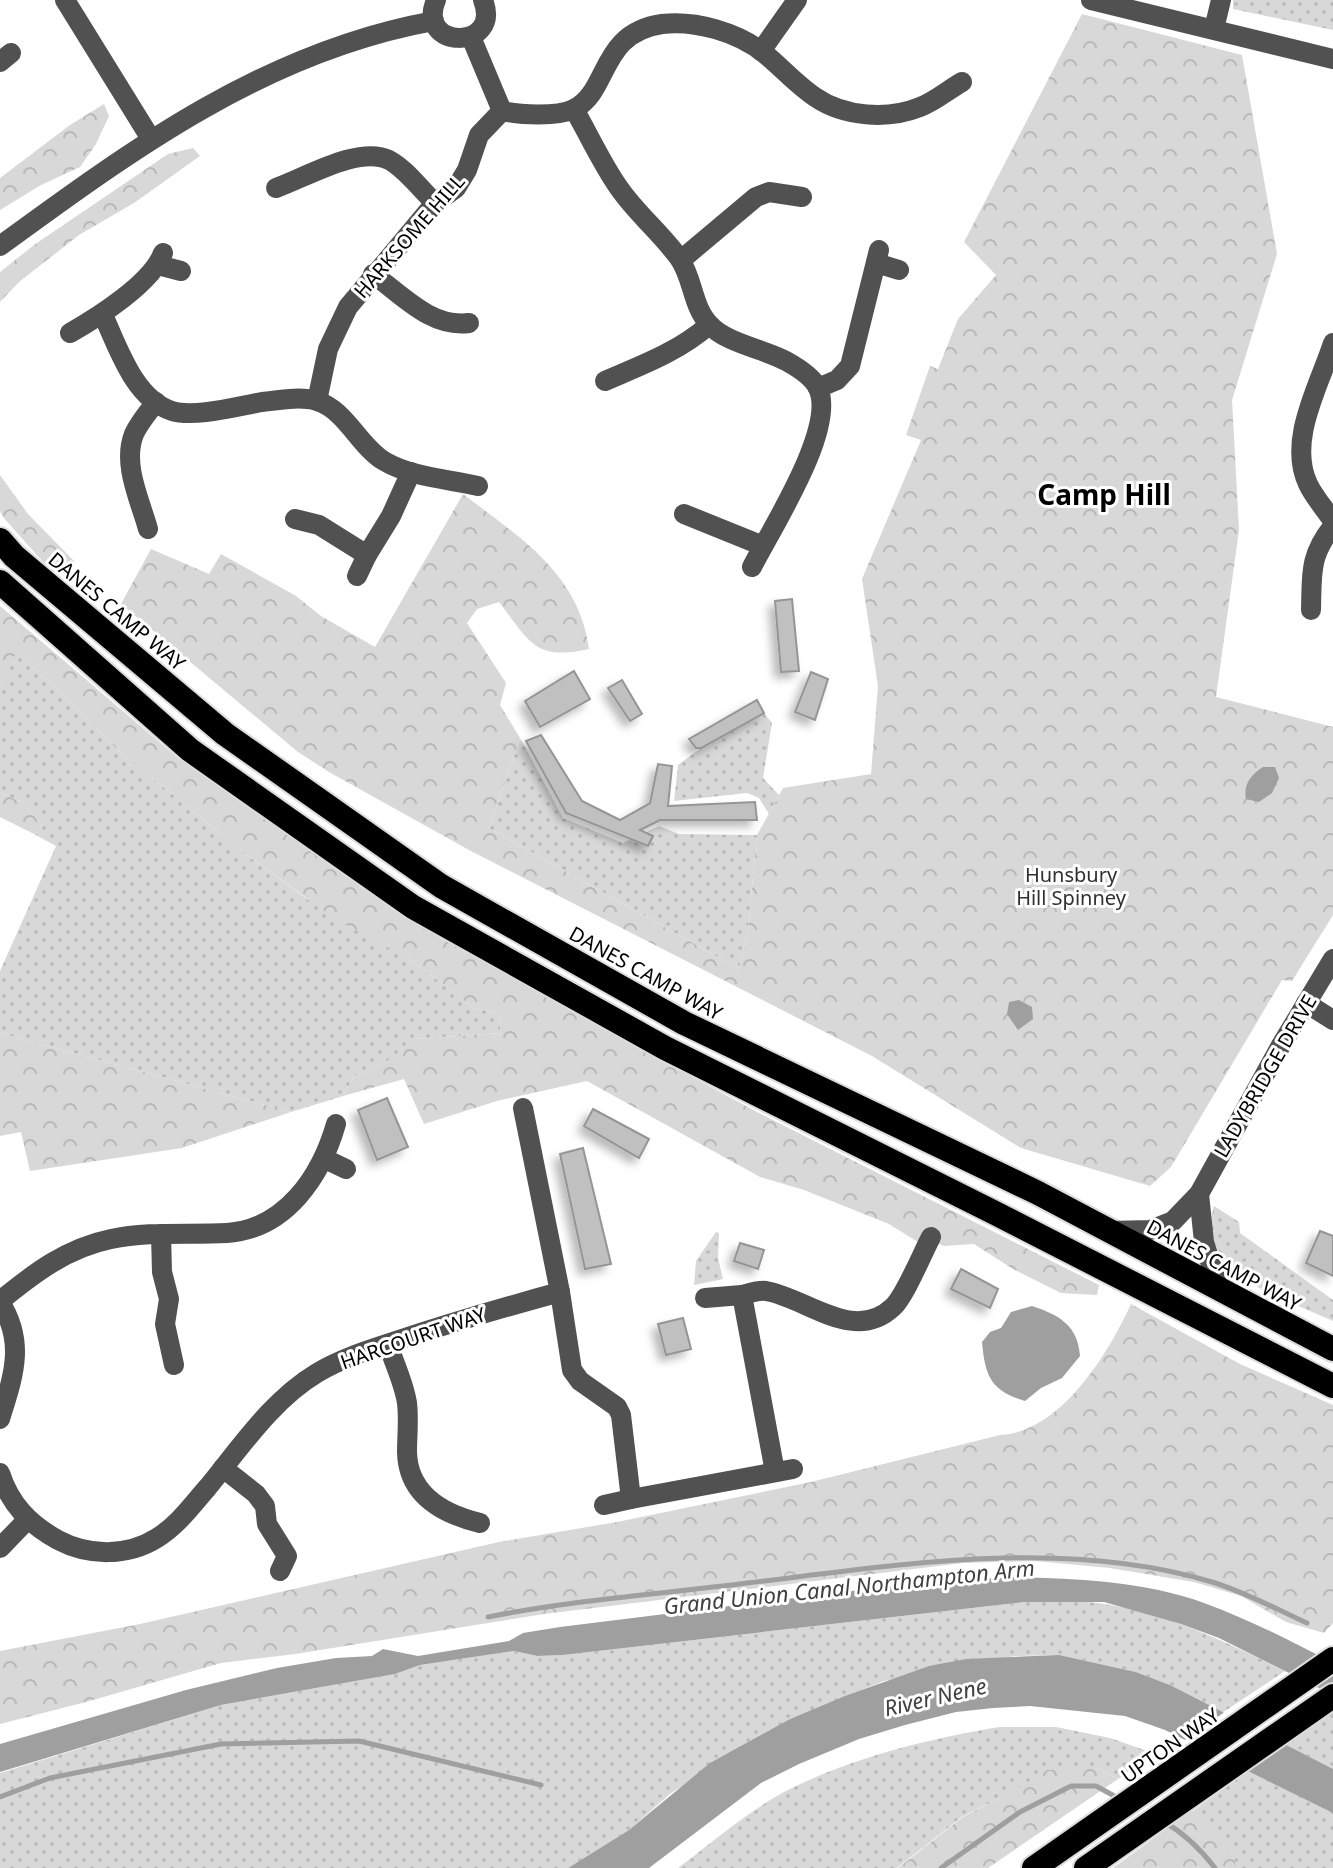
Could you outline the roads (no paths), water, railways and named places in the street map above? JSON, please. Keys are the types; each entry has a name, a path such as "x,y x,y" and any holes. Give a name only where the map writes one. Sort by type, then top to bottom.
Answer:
{"highway":[{"name":"DANES CAMP WAY","path":"0,540 14,556 225,734 441,886 684,1023 1038,1193 1333,1349"},
{"path":"0,582 190,750 413,907 665,1048 1333,1386"},
{"name":"UPTON WAY","path":"1034,1868 1333,1659"},
{"path":"1086,1868 1333,1696"}],"street":[{"path":"65,0 151,139"},
{"path":"761,51 797,0"},
{"path":"1091,0 1333,59"},
{"path":"1214,29 1221,0"},
{"path":"0,246 151,139 228,96 302,59 435,10 444,35 453,39 471,37 481,29 485,20 485,1"},
{"path":"471,37 502,111 535,115 574,109 590,94 614,51 634,32 661,24 693,24 732,35 761,51 816,99 851,113 882,116 920,107 962,82"},
{"path":"574,109 618,187 681,260 709,325 734,340 784,359 804,372 818,388 822,411 818,433 790,499 752,567"},
{"name":"HARKSOME HILL","path":"317,401 328,349 348,307 435,203 456,188 479,135 502,111"},
{"path":"276,188 349,158 371,156 388,160 435,203"},
{"path":"681,260 756,197 769,192 802,197"},
{"path":"818,388 837,380 850,366 878,257 899,270"},
{"path":"70,333 103,315 160,259 181,271"},
{"path":"373,274 416,307 457,331"},
{"path":"103,315 141,389 172,411 191,413 292,399 317,401 335,412 385,462 411,472 478,486"},
{"path":"605,381 669,354 709,325"},
{"path":"1311,610 1313,559 1333,524 1307,483 1302,459 1303,434 1333,343"},
{"path":"148,529 130,464 130,448 135,432 156,402"},
{"path":"357,576 391,516 411,472"},
{"path":"684,514 763,546"},
{"path":"295,519 319,525 367,555"},
{"name":"LADYBRIDGE DRIVE","path":"1106,1231 1150,1230 1173,1221 1199,1194 1333,959"},
{"path":"1306,1003 1333,1020"},
{"path":"523,1108 560,1292 572,1370 580,1381 617,1407 621,1415 631,1499"},
{"path":"0,1419 16,1367 12,1330 0,1302 32,1275 67,1254 111,1239 161,1234 229,1233 263,1224 298,1197 325,1159 336,1124"},
{"path":"325,1159 346,1169"},
{"path":"1199,1194 1204,1242 1219,1290"},
{"path":"161,1234 162,1272 169,1299 165,1324 174,1365"},
{"path":"705,1298 764,1290 847,1321 864,1322 879,1317 895,1306 931,1237"},
{"name":"HARCOURT WAY","path":"0,1473 5,1490 27,1520 63,1543 101,1553 132,1548 154,1540 177,1523 273,1410 309,1378 338,1362 448,1323 560,1292"},
{"path":"604,1505 784,1471 742,1295"},
{"path":"388,1344 406,1400 409,1428 407,1453 416,1489 446,1512 480,1523"},
{"path":"223,1468 256,1494 265,1506 267,1524 287,1556 280,1571"},
{"path":"0,1548 27,1520"}],"water":[{"path":"1263,767 1275,767 1279,778 1272,793 1259,802 1246,799 1249,780"},
{"path":"1019,1000 1032,1007 1033,1019 1018,1030 1007,1014 1009,1002"},
{"path":"1032,1306 1066,1323 1076,1337 1080,1356 1062,1378 1041,1388 1025,1401 997,1387 985,1364 982,1342 990,1332 1001,1328 1011,1312"},
{"path":"1013,1577 1134,1586 1204,1603 1253,1623 1333,1663 1333,1695 1219,1638 1181,1624 1104,1602 1024,1602 563,1655 537,1656 514,1651 420,1665 395,1674 221,1705 0,1772 0,1744 186,1690 277,1668 336,1658 372,1656 383,1649 418,1656 509,1641 523,1633 560,1627 917,1583"},
{"name":"River Nene","path":"1059,1655 1136,1672 1170,1685 1333,1769 1333,1813 1165,1730 1125,1716 1030,1706 993,1708 956,1712 905,1725 859,1739 799,1764 761,1783 649,1868 568,1868 629,1830 710,1763 790,1719 929,1666 966,1659"}],"waterway":[{"name":"Grand Union Canal Northampton Arm","path":"488,1617 585,1602 862,1569 980,1559 1039,1558 1155,1568 1212,1582 1307,1623"},
{"path":"0,1797 50,1778 221,1744 359,1741 541,1785"},
{"path":"941,1868 1020,1812 1071,1786 1096,1786 1118,1798"},
{"path":"1166,1823 1192,1843 1215,1868"}],"district":[{"name":"Camp Hill","path":"1104,494"}],"park label":[{"name":"Hunsbury Hill Spinney","path":"1071,886"}]}
